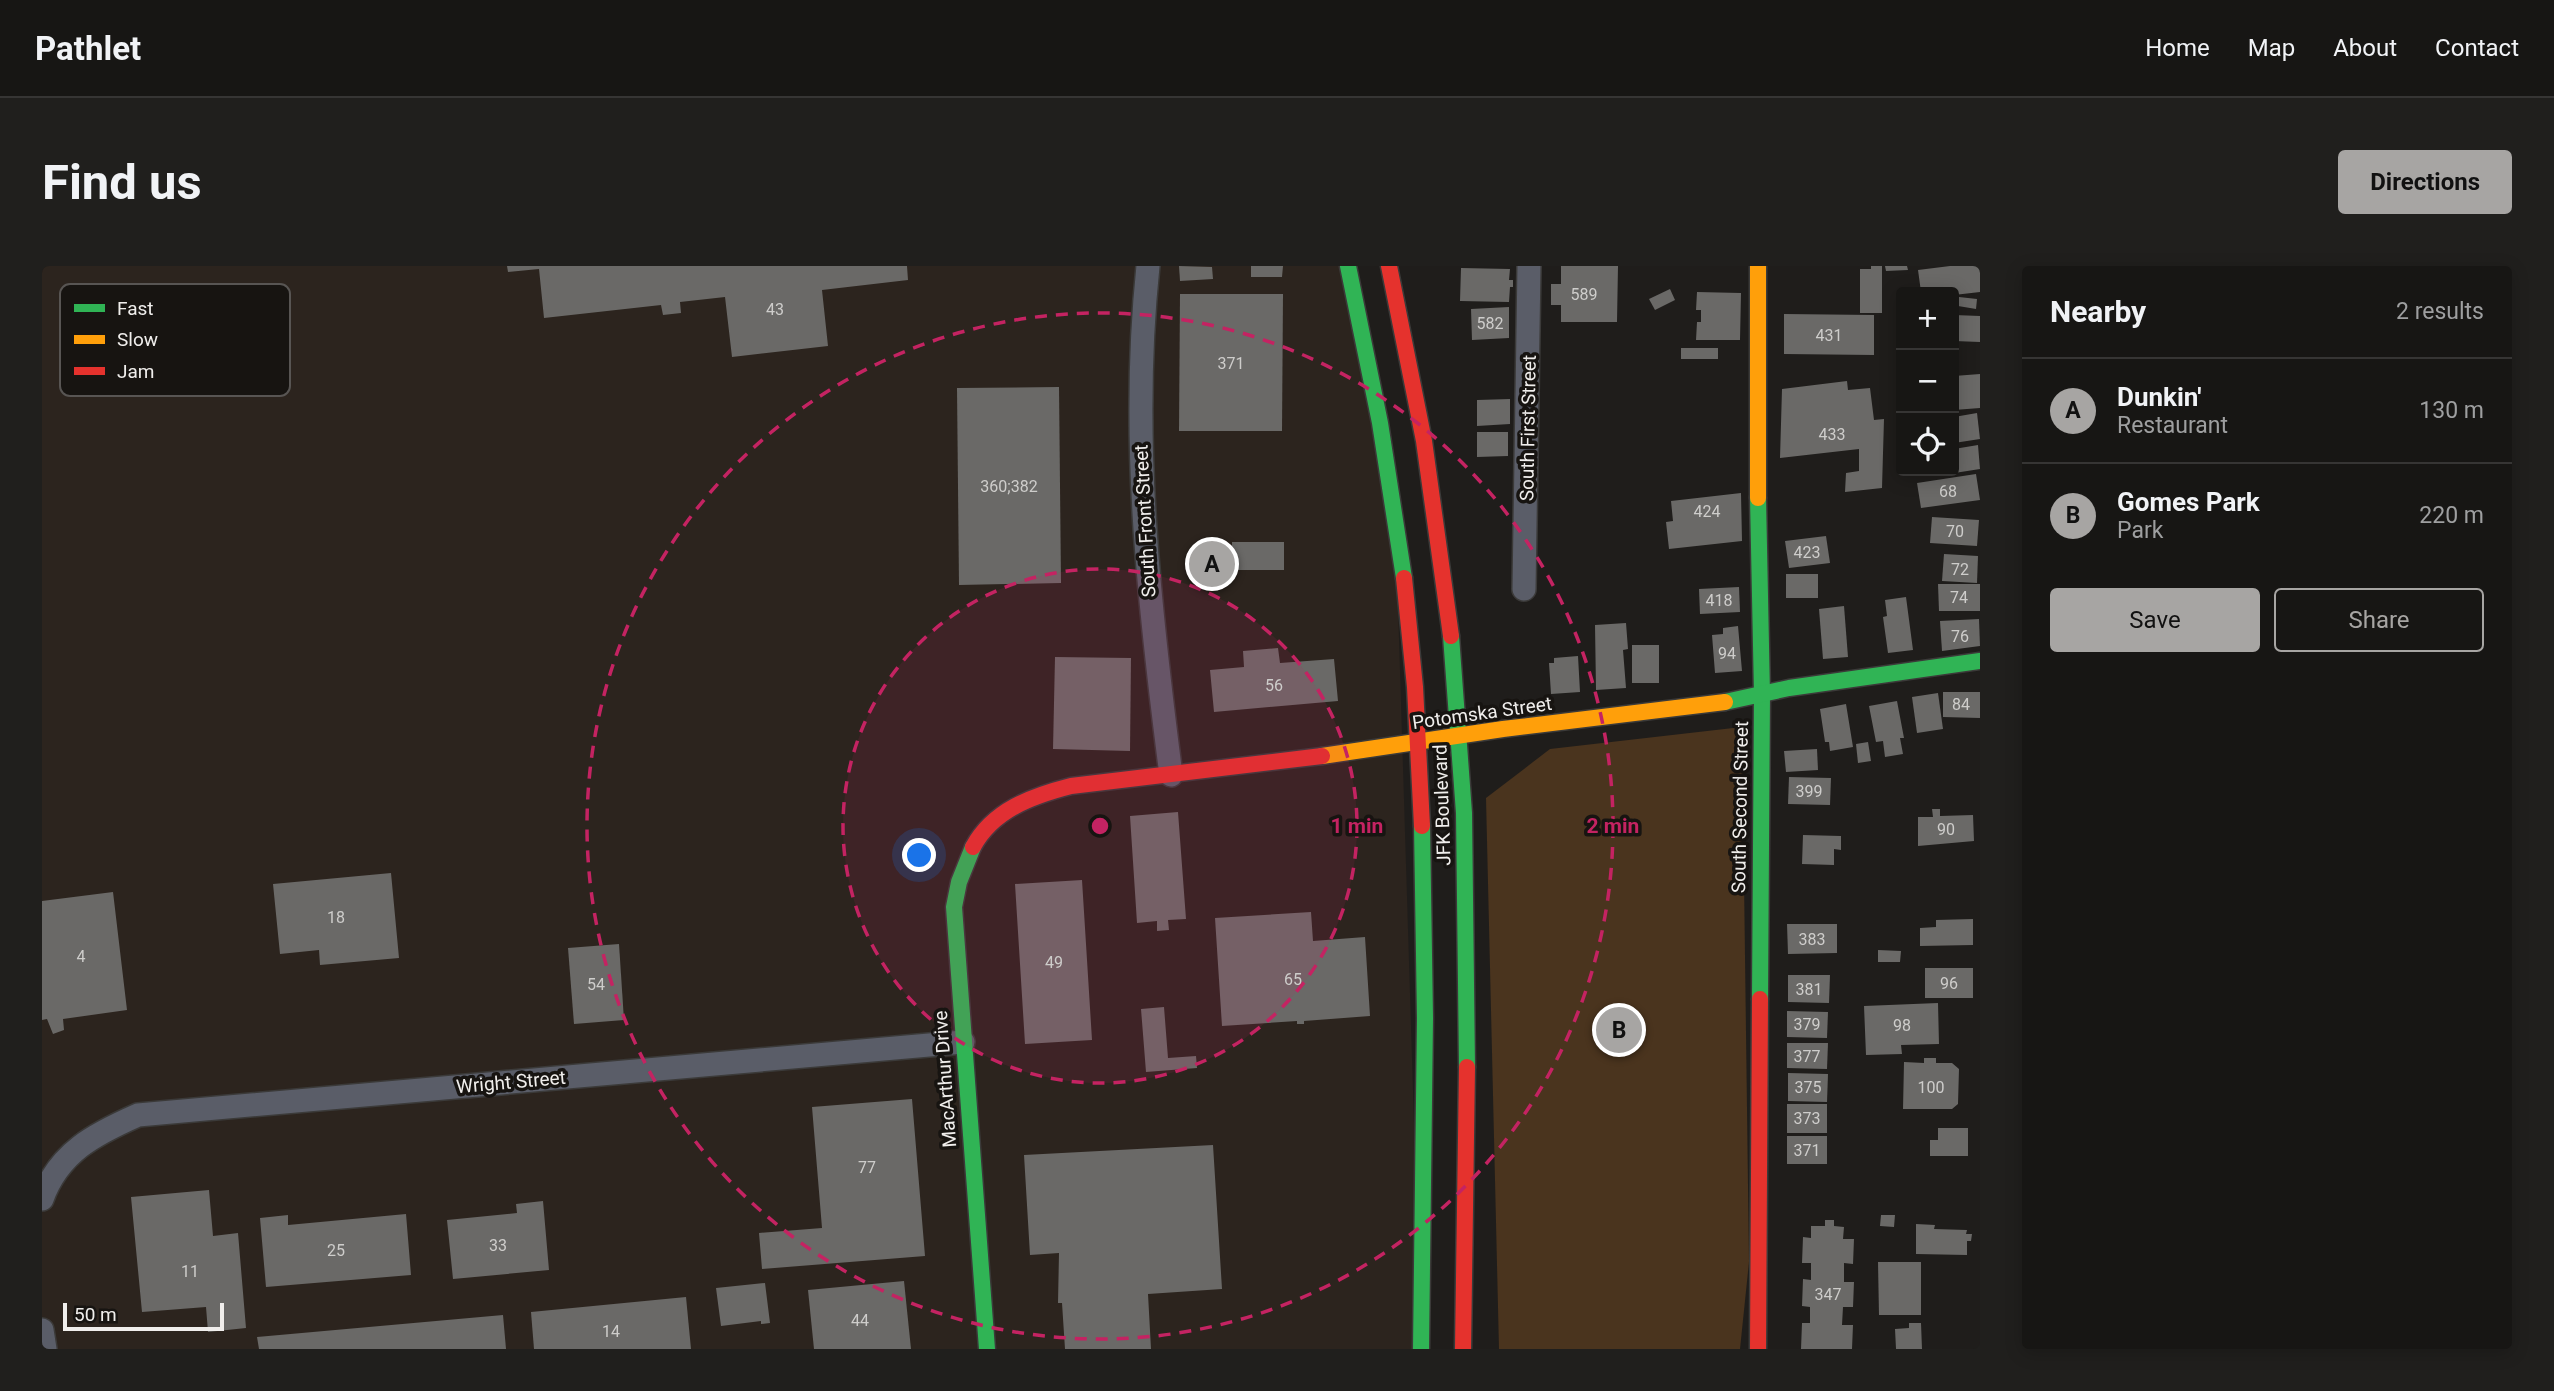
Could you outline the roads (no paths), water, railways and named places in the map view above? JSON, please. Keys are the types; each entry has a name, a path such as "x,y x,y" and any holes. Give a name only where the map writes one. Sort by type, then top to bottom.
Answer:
{"street":[{"name":"South Front Street","path":"1148,266 1140,380 1143,523 1171,775"},
{"name":"JFK Boulevard","path":"1348,266 1369,362 1395,509 1415,688 1424,932 1421,1349"},
{"name":"JFK Boulevard","path":"1389,266 1406,342 1439,533 1460,736 1468,928 1463,1349"},
{"name":"South First Street","path":"1524,589 1529,266"},
{"name":"South Second Street","path":"1758,266 1758,585 1762,694 1758,1349"},
{"name":"Potomska Street","path":"996,818 1021,801 1051,790 1734,701 1762,694 1980,661"},
{"name":"MacArthur Drive","path":"987,1349 954,923 956,887 975,841 996,818"},
{"name":"Wright Street","path":"42,1199 56,1168 69,1154 90,1137 138,1115 963,1042"},
{"path":"42,1330 45,1349"}],"place":[{"name":"Dunkin'","path":"1212,564"},
{"name":"Gomes Park","path":"1619,1030"}]}
